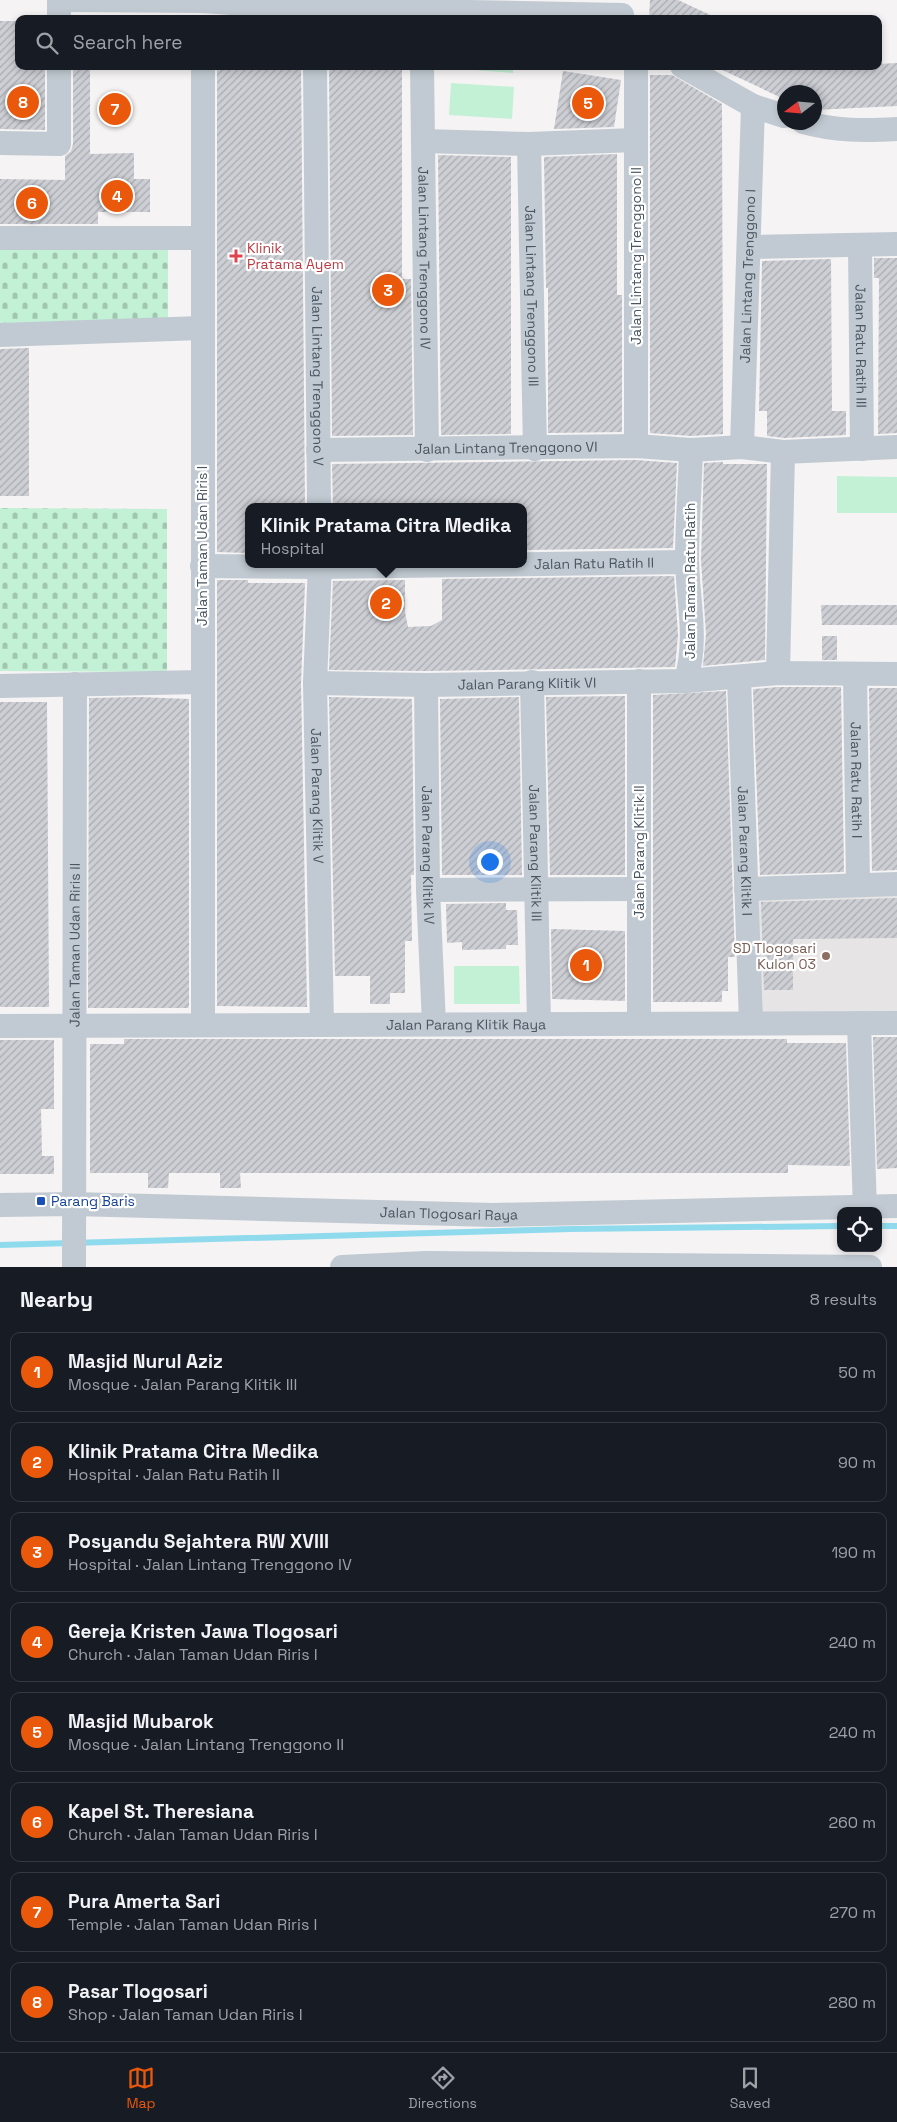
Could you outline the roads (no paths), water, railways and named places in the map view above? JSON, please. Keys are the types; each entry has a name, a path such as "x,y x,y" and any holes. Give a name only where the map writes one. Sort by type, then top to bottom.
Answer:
{"street":[{"path":"58,0 59,15"},
{"path":"66,0 315,9 422,10 531,7 623,11"},
{"path":"0,143 59,144 59,70"},
{"name":"Jalan Taman Udan Riris I","path":"202,70 202,1025"},
{"name":"Jalan Lintang Trenggono V","path":"315,70 319,503"},
{"name":"Jalan Lintang Trenggono IV","path":"422,70 427,450"},
{"name":"Jalan Lintang Trenggono II","path":"636,70 636,446"},
{"path":"689,70 754,106 777,114"},
{"name":"Jalan Lintang Trenggono I","path":"742,446 754,106"},
{"path":"822,127 856,131 897,128"},
{"path":"423,141 529,144 635,140"},
{"name":"Jalan Lintang Trenggono III","path":"529,144 535,449"},
{"path":"0,238 202,238"},
{"name":"Jalan Ratu Ratih III","path":"860,244 862,449"},
{"path":"750,247 897,244"},
{"path":"0,335 201,328"},
{"name":"Jalan Lintang Trenggono VI","path":"318,450 535,449 636,446 691,450 742,446 783,452 897,447"},
{"name":"Jalan Taman Ratu Ratih","path":"686,681 692,659 693,619 687,562 691,450"},
{"path":"778,673 783,452"},
{"name":"Jalan Ratu Ratih II","path":"527,564 687,562"},
{"name":"Jalan Ratu Ratih II","path":"202,566 245,566"},
{"name":"Jalan Parang Klitik V","path":"320,568 315,683 322,1025"},
{"name":"Jalan Parang Klitik VI","path":"315,683 426,685 686,681 778,673 897,674"},
{"name":"Jalan Ratu Ratih I","path":"855,675 858,884"},
{"name":"Jalan Parang Klitik I","path":"739,677 751,1023"},
{"name":"Jalan Parang Klitik II","path":"639,1023 640,681"},
{"path":"0,686 202,682"},
{"name":"Jalan Parang Klitik III","path":"532,682 539,1024"},
{"name":"Jalan Taman Udan Riris II","path":"73,1261 75,684"},
{"name":"Jalan Parang Klitik IV","path":"426,685 428,890 434,1024"},
{"path":"746,889 897,884"},
{"path":"428,890 639,889"},
{"name":"Jalan Parang Klitik Raya","path":"0,1026 897,1022"},
{"path":"858,1023 865,1207"},
{"name":"Jalan Tlogosari Raya","path":"0,1205 73,1209 493,1215 837,1209"},
{"name":"Jalan Tlogosari Raya","path":"881,1207 897,1206"},
{"path":"342,1267 426,1263 866,1262"}],"waterway":[{"path":"0,1245 571,1229 837,1226"},
{"path":"882,1226 897,1226"}],"place":[{"name":"Pasar Tlogosari","path":"23,102"},
{"name":"Masjid Mubarok","path":"588,103"},
{"name":"Pura Amerta Sari","path":"115,109"},
{"name":"Gereja Kristen Jawa Tlogosari","path":"117,196"},
{"name":"Kapel St. Theresiana","path":"32,203"},
{"name":"Klinik Pratama Ayem","path":"236,256"},
{"name":"Posyandu Sejahtera RW XVIII","path":"388,290"},
{"name":"Klinik Pratama Citra Medika","path":"386,603"},
{"name":"SD Tlogosari Kulon 03","path":"826,956"},
{"name":"Masjid Nurul Aziz","path":"586,965"},
{"name":"Parang Baris","path":"41,1201"}]}
